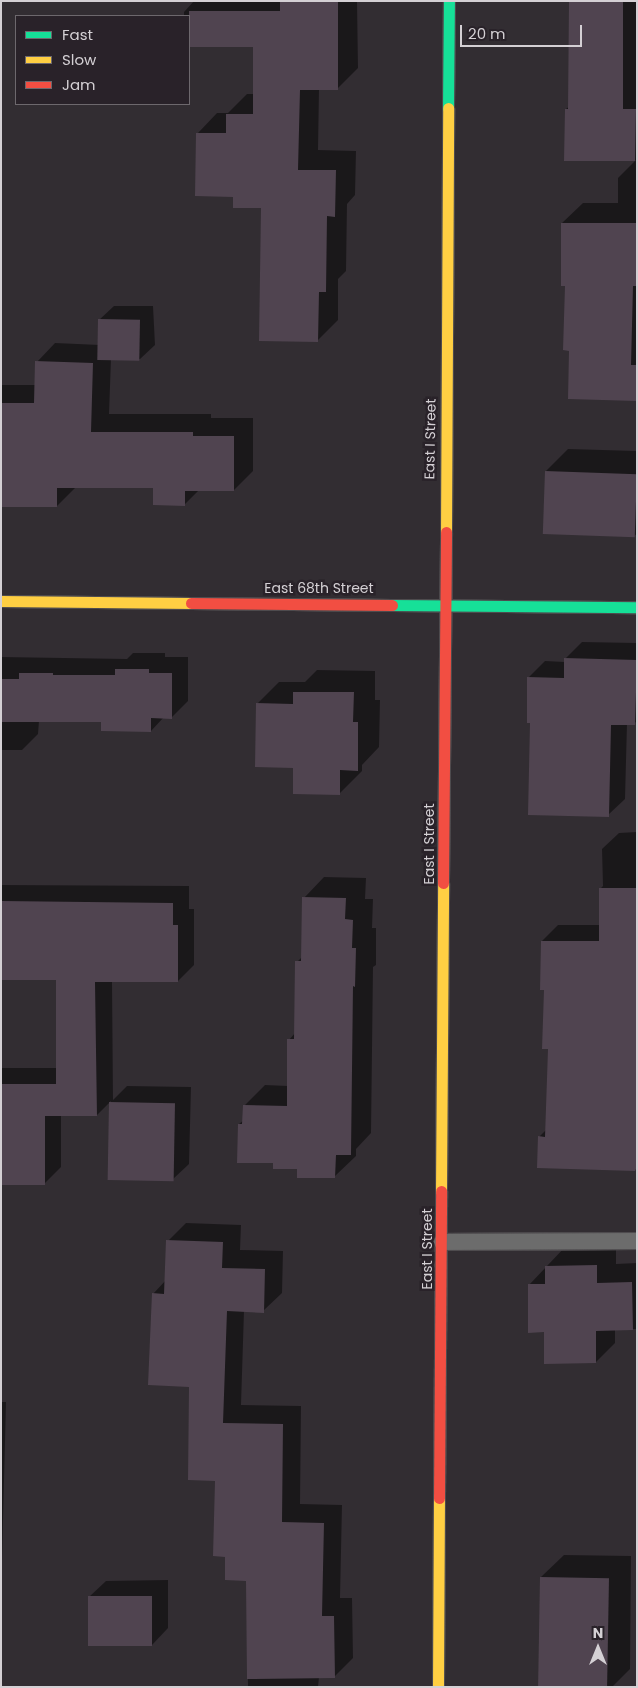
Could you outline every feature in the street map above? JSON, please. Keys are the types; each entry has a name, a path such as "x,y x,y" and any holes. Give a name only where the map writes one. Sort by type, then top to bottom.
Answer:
{"street":[{"name":"East I Street","path":"438,1687 442,1242 444,604 450,1"},
{"name":"East 68th Street","path":"1,601 637,607"}],"lane":[{"path":"442,1242 637,1241"}],"building":[{"path":"280,1 338,1 338,90 300,90 298,170 336,170 335,217 327,216 326,292 319,292 318,342 259,341 261,208 233,208 233,197 195,196 196,133 226,133 226,114 253,114 253,47 190,47 189,11 280,11"},
{"path":"569,1 623,1 623,109 636,109 635,161 564,161 565,109 568,109"},
{"path":"561,223 637,223 637,286 633,286 631,365 637,365 637,401 568,399 569,351 563,350 565,286 561,286"},
{"path":"98,319 140,320 139,361 97,360"},
{"path":"35,361 93,363 91,432 193,432 193,436 234,436 234,491 185,491 185,506 153,505 153,488 57,488 57,507 1,507 1,403 34,403"},
{"path":"545,471 637,474 635,537 543,534"},
{"path":"564,658 637,660 635,725 611,725 609,817 528,815 530,723 527,723 527,677 564,678"},
{"path":"115,669 149,669 149,673 172,673 172,719 151,718 151,732 101,731 101,722 1,722 1,679 19,679 19,673 115,675"},
{"path":"293,692 354,692 353,722 358,722 358,771 340,770 340,795 293,794 293,768 255,767 256,703 293,704"},
{"path":"599,888 637,888 637,1167 635,1171 537,1168 538,1136 545,1137 548,1049 542,1049 544,990 540,990 541,941 599,941"},
{"path":"302,897 346,898 345,919 353,920 352,948 356,948 355,987 353,986 351,1155 336,1155 335,1178 297,1178 297,1169 273,1169 273,1163 237,1163 238,1124 242,1124 243,1105 287,1106 287,1039 294,1039 295,961 301,961"},
{"path":"1,901 173,903 173,925 178,925 178,982 95,982 97,1116 45,1116 45,1185 1,1185 1,1084 56,1084 56,980 1,980"},
{"path":"109,1102 175,1103 174,1181 108,1180"},
{"path":"166,1240 223,1242 222,1268 265,1269 264,1313 227,1311 223,1423 283,1424 282,1522 324,1523 322,1616 334,1616 335,1678 247,1679 246,1581 225,1580 225,1557 213,1556 215,1481 188,1480 189,1387 148,1385 152,1293 164,1294"},
{"path":"597,1265 597,1283 632,1282 633,1330 596,1331 596,1363 544,1364 544,1332 528,1333 528,1284 545,1284 545,1266"},
{"path":"540,1577 609,1578 607,1687 538,1687"},
{"path":"88,1596 152,1596 152,1646 88,1646"}],"traffic: fast":[{"path":"448,108 449,1"},
{"path":"392,605 637,607"}],"traffic: slow":[{"path":"446,532 448,108"},
{"path":"1,601 191,603"},
{"path":"441,1191 443,883"},
{"path":"438,1687 439,1498"}],"traffic: jam":[{"path":"443,883 446,532"},
{"path":"191,603 392,605"},
{"path":"439,1498 441,1191"}]}
